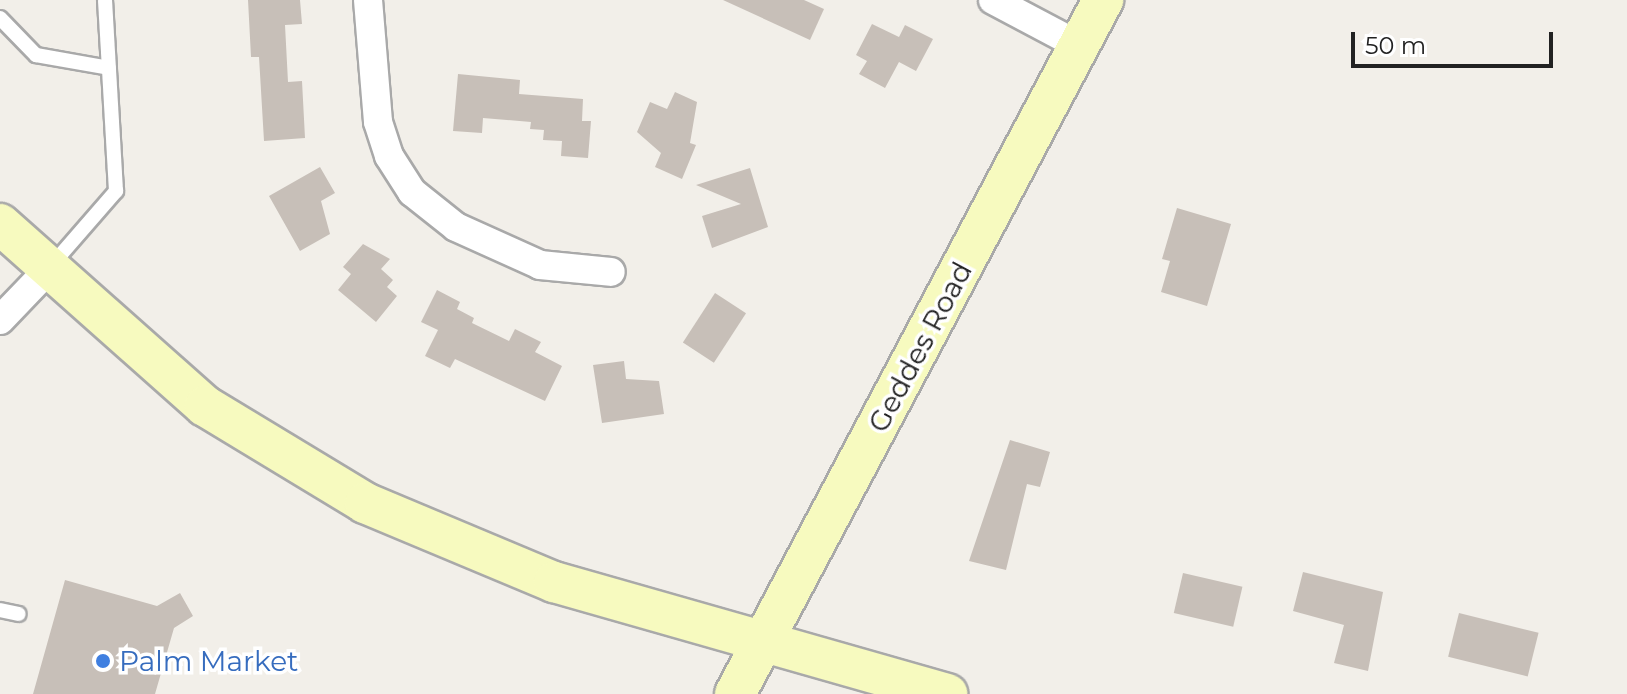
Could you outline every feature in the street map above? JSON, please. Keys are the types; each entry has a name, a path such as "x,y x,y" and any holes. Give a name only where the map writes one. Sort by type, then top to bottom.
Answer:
{"main road":[{"name":"Geddes Road","path":"735,694 1103,0"},
{"path":"0,224 47,271 205,406 365,503 554,582 947,694"}],"street":[{"path":"368,0 370,49 381,133 399,174 421,200 456,227 540,265 611,272"},
{"path":"993,0 1080,46"},
{"path":"0,320 47,271"}],"lane":[{"path":"47,271 116,191 105,0"},
{"path":"0,18 36,55 109,68"},
{"path":"0,610 19,614"}],"building":[{"path":"248,0 300,0 302,24 285,25 288,82 302,81 305,138 264,141 259,57 251,57"},
{"path":"723,0 804,0 824,9 810,40"},
{"path":"872,24 899,37 905,25 933,39 916,71 899,62 885,88 859,74 867,61 856,55"},
{"path":"458,74 520,80 519,94 583,99 582,121 591,121 588,158 561,156 562,141 543,140 544,130 530,129 531,122 483,118 482,133 453,131"},
{"path":"675,92 697,102 690,143 696,145 682,179 655,167 661,153 637,132 650,102 667,109"},
{"path":"320,167 335,193 321,201 330,234 300,251 269,196"},
{"path":"750,168 768,227 712,248 702,216 741,204 696,185"},
{"path":"1177,208 1231,224 1207,306 1161,292 1170,261 1162,259"},
{"path":"363,244 390,259 381,269 393,280 387,287 397,296 376,322 338,290 351,274 343,267"},
{"path":"437,290 460,302 457,309 474,318 472,323 509,341 515,329 541,342 535,352 562,366 545,401 455,359 450,368 425,356 438,330 421,322"},
{"path":"715,293 746,313 714,363 683,342"},
{"path":"624,361 626,379 659,381 664,414 602,423 593,365"},
{"path":"1010,440 1050,452 1040,487 1027,484 1006,570 969,561"},
{"path":"1303,572 1383,592 1368,671 1334,663 1344,625 1293,611"},
{"path":"1183,573 1242,587 1233,627 1174,613"},
{"name":"Palm Market","path":"65,580 157,606 180,593 193,616 174,628 155,694 33,694"},
{"path":"1459,613 1539,633 1528,677 1448,657"}],"place":[{"name":"Palm Market","path":"103,661"}]}
